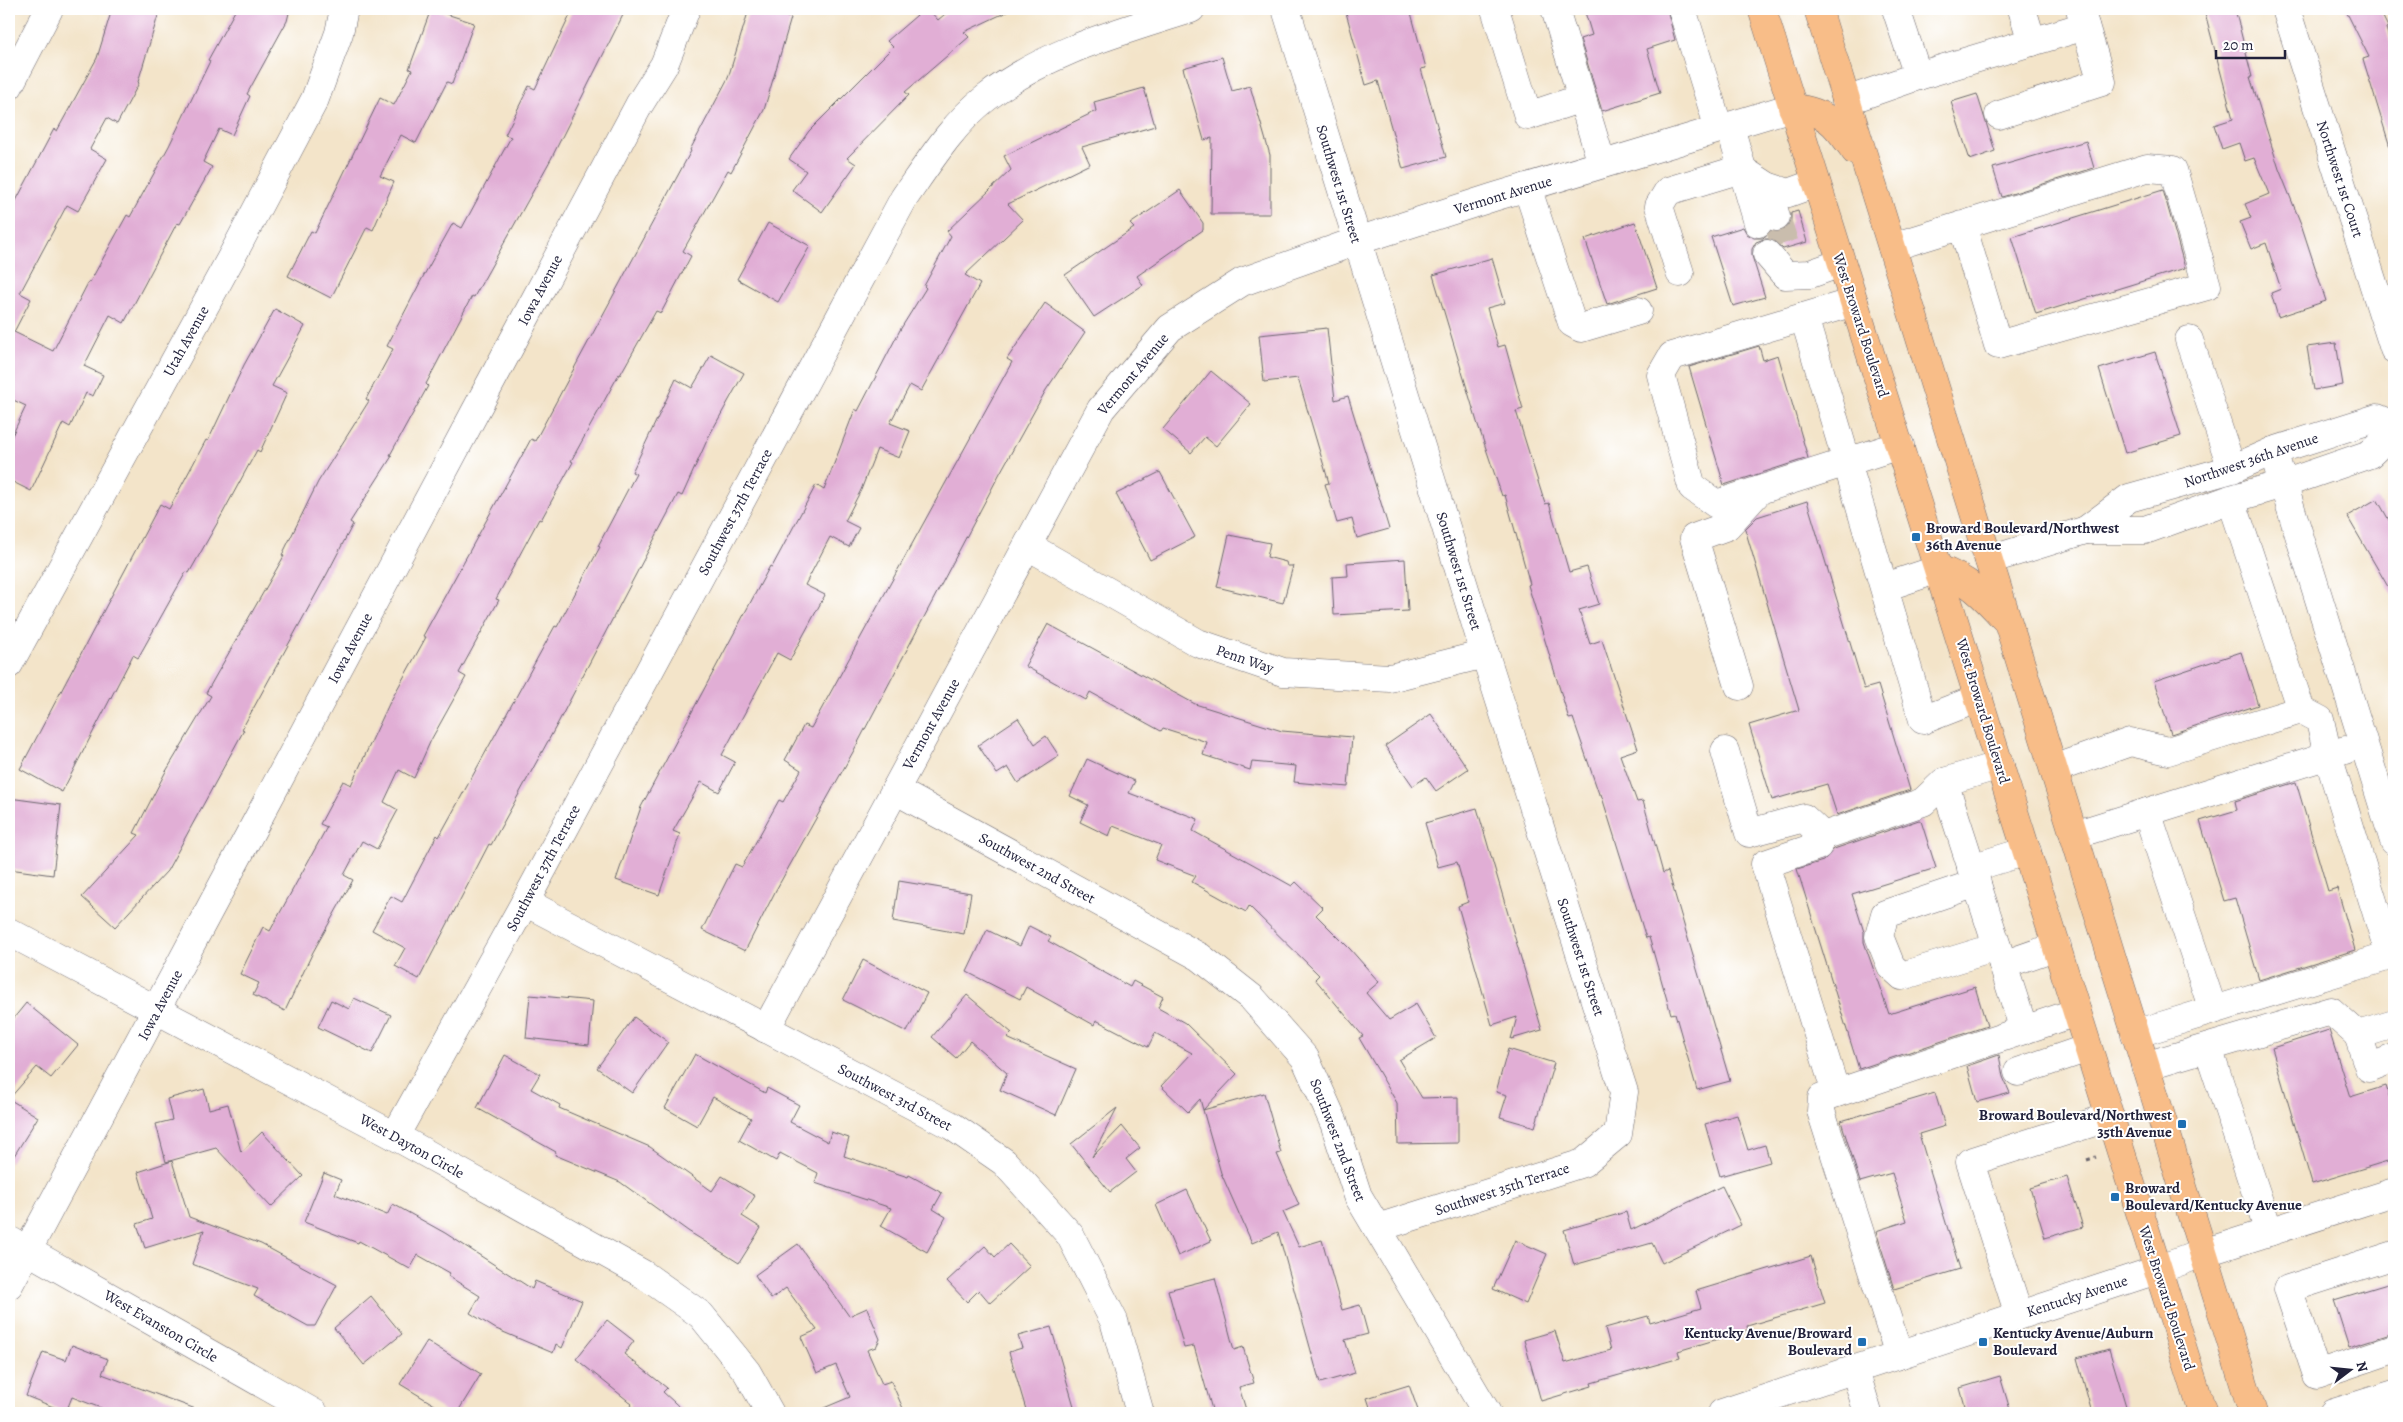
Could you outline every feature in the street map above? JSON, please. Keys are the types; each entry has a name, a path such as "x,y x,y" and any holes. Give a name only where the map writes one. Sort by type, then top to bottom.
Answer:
{"main road":[{"name":"West Broward Boulevard","path":"1762,9 2203,1413"},
{"path":"1818,9 2253,1413"},
{"path":"1792,107 1815,111 1835,123 1868,168"},
{"path":"1939,569 1956,574 1979,590 2009,622"}],"street":[{"path":"9,86 48,9"},
{"name":"Utah Avenue","path":"9,664 231,258 315,99 339,33 344,9"},
{"name":"Iowa Avenue","path":"9,1285 18,1245 158,1010 639,105 664,65 686,9"},
{"name":"Southwest 37th Terrace","path":"395,1136 525,902 904,198 942,143 985,98 1038,64 1096,40 1191,9"},
{"name":"Southwest 1st Street","path":"1286,9 1485,654 1624,1092 1618,1134"},
{"path":"1495,9 1528,116 1582,98"},
{"path":"1555,9 1602,164"},
{"path":"1682,9 1741,169 1766,209 1788,193 1816,183"},
{"path":"1896,9 1918,76"},
{"path":"2022,9 2032,42"},
{"name":"Northwest 1st Court","path":"2286,9 2394,349"},
{"path":"1846,101 1918,76 2032,42 2083,17 2102,82 1999,115"},
{"name":"Vermont Avenue","path":"766,1029 1101,409 1170,328 1242,282 1357,241 1527,187 1792,107"},
{"path":"1892,247 1962,225 2147,168 2173,170 2207,286 1998,345 1962,225"},
{"path":"1680,273 1659,206 1668,191 1741,169"},
{"path":"1527,187 1572,324 1581,328 1638,310"},
{"path":"1776,251 1785,275 1810,274 1842,263"},
{"path":"1854,302 1672,356 1662,375 1692,487 1716,504 1900,445"},
{"path":"1804,317 1923,720 1979,698"},
{"path":"2189,340 2232,470"},
{"name":"Northwest 36th Avenue","path":"2086,530 2129,498 2232,470 2273,451 2377,418 2394,425"},
{"name":"Northwest 36th Avenue","path":"1989,560 2086,530 2144,530 2231,499 2283,484 2370,454 2394,431"},
{"path":"2273,451 2394,842"},
{"path":"1740,686 1694,538 1727,526 1760,490"},
{"path":"2136,1034 2390,956 2328,756 2320,720 2301,710 2231,499"},
{"name":"Penn Way","path":"1028,546 1198,643 1283,672 1390,678 1485,654"},
{"path":"1885,588 1939,569"},
{"path":"2054,769 2130,742 2168,751 2301,710"},
{"path":"2074,835 2328,756 2364,743"},
{"path":"1726,751 1749,833 1804,818 1823,836"},
{"path":"1836,1093 1766,864 1818,846 1823,836 1923,802 1944,782 2000,765"},
{"path":"1944,782 2024,1030"},
{"name":"Southwest 2nd Street","path":"895,790 1200,957 1252,998 1305,1058 1334,1123 1358,1196 1487,1413"},
{"path":"2147,812 2213,1010"},
{"path":"2027,851 1885,914 1880,936 1891,966 1902,976 2057,946"},
{"name":"Southwest 3rd Street","path":"525,902 952,1126 1004,1162 1070,1235 1114,1321 1140,1413"},
{"name":"West Dayton Circle","path":"9,932 395,1136 642,1274 701,1315 747,1372 770,1413"},
{"path":"2145,1066 2331,1011 2358,1035 2368,1068 2394,1058"},
{"path":"1899,1355 1821,1111 1822,1098 2077,1012"},
{"path":"2358,1035 2394,1024"},
{"path":"2018,1072 2088,1048"},
{"path":"2208,1048 2269,1232"},
{"path":"2019,1316 1970,1162 2110,1117"},
{"name":"Southwest 35th Terrace","path":"1377,1228 1584,1163 1618,1134"},
{"name":"Kentucky Avenue","path":"1722,1413 2158,1270 2203,1253 2394,1192"},
{"name":"West Evanston Circle","path":"18,1245 314,1413"},
{"path":"2394,1255 2288,1289 2317,1375 2394,1349"},
{"path":"1855,1370 1868,1413"},
{"path":"2333,1413 2394,1394"}],"building":[{"path":"112,9 160,9 139,83 117,124 107,118 90,149 107,159 78,211 67,205 20,293 31,299 14,332 53,351 89,281 127,215 130,217 169,146 210,61 208,60 236,9 290,9 287,21 247,94 250,96 232,135 219,129 203,162 212,167 180,224 177,223 124,323 110,315 84,366 103,375 93,396 86,393 70,427 63,423 31,491 9,480 9,442 26,406 9,398 9,214 54,129 57,131 97,58"},
{"path":"431,9 474,23 452,84 447,82 416,143 401,135 380,176 394,182 373,230 367,227 331,298 288,276 311,231 315,233 380,98 394,105 412,70 409,69"},
{"path":"573,9 626,9 551,159 474,297 472,296 426,384 428,386 390,455 392,456 350,522 353,524 327,574 167,871 115,927 82,897 139,835 134,833 165,773 211,696 206,693 284,556 282,555 318,482 369,401 366,399 393,349 387,346 424,275 453,223 462,228 511,137 505,135 529,86 535,89"},
{"path":"749,9 762,9 791,18 764,110 731,172 728,170 683,251 691,256 661,313 656,311 619,374 571,461 573,462 541,520 539,519 496,599 499,600 459,673 466,677 431,740 414,778 399,770 384,802 398,810 377,849 362,841 344,875 353,880 313,952 285,1011 253,995 259,983 240,974 263,927 270,931 327,827 320,824 343,781 351,785 389,704 426,637 423,636 531,439 535,441 691,151 728,78"},
{"path":"924,9 928,9 938,20 951,9 1013,9 964,32 969,37 905,92 909,95 847,158 856,164 822,212 792,190 806,171 789,159 809,131 893,47 887,41"},
{"path":"1345,9 1410,9 1426,68 1421,69 1446,157 1403,169 1378,81 1366,85"},
{"path":"1584,9 1667,9 1675,40 1647,49 1660,93 1602,111 1580,39 1592,35"},
{"path":"2204,9 2235,9 2252,77 2250,77 2279,169 2301,224 2326,301 2278,317 2271,293 2281,289 2266,243 2251,249 2240,222 2251,218 2245,204 2269,194 2254,158 2245,161 2239,143 2222,149 2214,125 2233,119"},
{"path":"2345,9 2379,9 2388,27 2386,28 2394,56 2394,146 2390,147 2363,59 2369,57"},
{"path":"1222,57 1232,91 1250,86 1270,155 1270,214 1211,214 1212,138 1204,140 1183,68"},
{"path":"1144,88 1155,126 1082,147 1090,164 1008,204 1023,220 965,275 980,284 921,391 910,385 890,423 910,431 899,458 877,449 861,490 845,521 859,528 849,547 830,537 805,585 825,595 790,660 777,653 722,755 735,762 719,792 701,782 673,831 680,834 659,895 616,880 641,807 770,566 772,567 816,485 824,490 855,409 858,411 900,330 926,288 924,286 951,236 947,231 1011,170 1004,156 1096,111 1094,102"},
{"path":"1977,94 1995,151 1970,160 1951,102"},
{"path":"2086,141 2094,168 2002,197 1993,168"},
{"path":"1180,190 1203,223 1203,230 1137,276 1143,285 1094,317 1065,275 1134,228 1130,224"},
{"path":"2163,190 2185,268 2036,314 2012,237"},
{"path":"1798,211 1807,242 1783,249 1772,239 1756,242 1752,249 1752,256 1765,297 1733,306 1711,237 1743,227 1747,234 1754,238 1763,238 1771,231 1780,232 1787,228 1791,221 1791,213"},
{"path":"1635,222 1657,288 1607,304 1585,239"},
{"path":"768,223 810,246 778,302 737,279"},
{"path":"1492,258 1505,303 1487,308 1498,347 1505,345 1523,409 1516,411 1545,504 1549,503 1569,572 1587,567 1599,604 1579,610 1590,644 1602,640 1638,749 1620,755 1637,802 1643,801 1663,873 1668,871 1730,1081 1697,1090 1675,1013 1671,1014 1649,937 1646,938 1601,794 1599,794 1573,718 1569,719 1528,585 1530,584 1505,495 1502,496 1477,422 1433,275"},
{"path":"1045,303 1085,332 1046,390 1000,473 853,752 776,890 745,951 702,930 735,864 742,867 779,800 783,802 801,770 785,760 804,725 811,728 1012,362 1007,359"},
{"path":"275,309 305,326 272,386 287,393 260,452 257,450 189,573 186,572 138,658 133,655 62,792 20,769 160,504 169,509 206,440 208,441 244,365"},
{"path":"1327,328 1335,400 1348,396 1389,529 1357,538 1352,519 1337,523 1325,484 1329,483 1298,378 1264,382 1259,335"},
{"path":"2336,343 2343,385 2314,390 2307,347"},
{"path":"1759,346 1763,360 1778,355 1808,458 1724,485 1689,367"},
{"path":"2155,352 2181,436 2125,453 2099,369"},
{"path":"711,355 744,373 709,436 682,496 678,494 559,721 491,845 489,844 419,979 395,966 405,948 372,930 391,896 402,902 437,835 439,837 555,626 557,627 600,547 598,546 636,474 632,472 676,379 692,388"},
{"path":"1211,371 1251,404 1216,446 1205,437 1191,453 1163,429"},
{"path":"1160,472 1195,537 1150,560 1116,494"},
{"path":"2377,499 2394,529 2394,597 2347,516"},
{"path":"1807,501 1864,689 1878,685 1910,790 1837,815 1827,784 1772,800 1749,725 1799,710 1745,529 1757,517"},
{"path":"1229,535 1270,543 1267,557 1286,562 1287,566 1293,566 1283,603 1217,587"},
{"path":"1405,559 1408,611 1334,615 1332,577 1348,576 1347,563"},
{"path":"1048,624 1195,704 1282,731 1352,737 1348,787 1294,782 1296,766 1252,762 1250,770 1203,755 1207,742 1163,728 1161,731 1090,692 1086,700 1025,666"},
{"path":"2241,652 2258,705 2171,734 2154,681"},
{"path":"1431,714 1468,769 1436,791 1426,777 1413,786 1385,746"},
{"path":"1018,718 1035,744 1046,736 1059,756 1018,783 1008,767 997,774 978,745"},
{"path":"1087,759 1135,781 1129,793 1198,819 1193,831 1292,886 1296,882 1323,908 1316,915 1379,982 1366,993 1389,1020 1416,1004 1436,1038 1399,1060 1422,1098 1458,1097 1458,1143 1398,1144 1397,1103 1359,1038 1363,1036 1315,979 1319,975 1249,906 1246,912 1192,882 1196,876 1155,860 1161,845 1113,826 1109,836 1080,822 1088,805 1070,796"},
{"path":"2296,782 2328,891 2337,888 2355,950 2259,980 2235,898 2224,901 2200,821 2237,810 2235,801"},
{"path":"9,798 61,805 53,875 9,869"},
{"path":"1477,808 1542,1030 1511,1039 1517,1017 1492,1025 1458,906 1468,902 1457,862 1438,867 1425,823"},
{"path":"1919,820 1921,821 1936,868 1852,894 1864,932 1864,942 1889,1014 1975,987 1987,1026 1859,1069 1797,869 1823,861 1834,849"},
{"path":"899,881 971,893 964,934 893,921"},
{"path":"1029,926 1051,937 1048,941 1130,987 1133,981 1163,997 1158,1008 1185,1023 1237,1074 1203,1110 1200,1099 1188,1112 1161,1086 1192,1053 1155,1033 1148,1047 1096,1020 1094,1025 1026,987 1020,999 967,972 987,930 1020,946"},
{"path":"863,960 927,993 907,1032 843,1000"},
{"path":"530,995 593,1001 589,1045 526,1038"},
{"path":"967,995 1012,1033 1007,1038 1076,1069 1056,1115 1000,1090 1007,1073 970,1041 956,1058 932,1037"},
{"path":"354,998 391,1015 372,1053 318,1027 331,1000 349,1009"},
{"path":"26,1003 78,1045 51,1078 37,1067 9,1099 9,1024"},
{"path":"634,1017 668,1042 632,1093 597,1068"},
{"path":"2329,1030 2350,1097 2386,1086 2394,1112 2394,1159 2312,1184 2272,1048"},
{"path":"1508,1049 1554,1063 1535,1127 1500,1117 1507,1095 1496,1092"},
{"path":"695,1054 765,1093 767,1088 799,1105 790,1122 828,1142 831,1132 849,1138 844,1156 908,1177 909,1175 942,1193 933,1209 946,1217 927,1252 881,1226 891,1208 815,1183 818,1173 780,1153 776,1161 739,1140 751,1118 713,1097 697,1126 665,1108"},
{"path":"505,1055 540,1074 531,1089 560,1105 559,1108 650,1147 712,1191 722,1176 755,1196 742,1216 761,1228 739,1263 688,1231 620,1182 555,1155 556,1152 477,1108"},
{"path":"1999,1055 2003,1077 2010,1093 1977,1102 1967,1066"},
{"path":"204,1089 209,1109 228,1104 241,1152 262,1132 303,1176 271,1207 216,1148 166,1162 156,1124 172,1120 167,1099"},
{"path":"1264,1093 1281,1153 1277,1154 1299,1205 1283,1212 1299,1247 1322,1240 1342,1310 1360,1305 1368,1334 1345,1340 1355,1373 1320,1383 1278,1232 1252,1243 1221,1173 1203,1110"},
{"path":"1935,1093 1945,1126 1919,1134 1960,1269 1894,1289 1876,1231 1907,1221 1892,1173 1860,1182 1841,1121"},
{"path":"9,1099 38,1117 9,1164"},
{"path":"1117,1108 1092,1157 1122,1126 1140,1148 1126,1159 1136,1172 1110,1192 1071,1144"},
{"path":"1737,1115 1748,1150 1765,1145 1770,1162 1720,1176 1705,1124"},
{"path":"172,1161 189,1217 261,1244 337,1285 315,1326 308,1326 254,1296 258,1289 192,1264 204,1230 145,1248 137,1224 152,1219 138,1172"},
{"path":"324,1173 341,1180 335,1194 387,1215 393,1204 445,1233 532,1289 535,1281 582,1301 562,1348 556,1344 553,1353 496,1329 470,1313 480,1296 448,1276 450,1273 418,1255 410,1269 359,1241 358,1243 304,1222"},
{"path":"2067,1177 2083,1227 2045,1238 2030,1188"},
{"path":"1722,1186 1741,1225 1662,1263 1652,1243 1574,1265 1564,1230 1626,1212 1631,1230"},
{"path":"1187,1190 1211,1241 1178,1256 1156,1205"},
{"path":"1515,1240 1547,1254 1526,1304 1493,1289"},
{"path":"798,1244 849,1316 867,1308 880,1339 876,1347 867,1350 882,1384 891,1381 905,1413 812,1413 850,1397 836,1365 817,1373 801,1337 817,1330 786,1288 771,1299 755,1275"},
{"path":"1009,1244 1030,1266 990,1303 979,1290 967,1302 947,1281 985,1246 995,1257"},
{"path":"1811,1256 1825,1303 1747,1326 1748,1330 1678,1351 1680,1358 1591,1383 1592,1386 1541,1401 1524,1340 1555,1331 1565,1363 1611,1350 1605,1328 1648,1316 1650,1323 1701,1308 1696,1291"},
{"path":"1215,1278 1234,1350 1243,1347 1254,1383 1239,1387 1247,1413 1213,1413 1194,1346 1184,1348 1168,1290"},
{"path":"2394,1282 2394,1333 2349,1347 2334,1300"},
{"path":"371,1296 402,1334 364,1365 334,1328"},
{"path":"607,1320 634,1341 624,1354 667,1388 663,1392 686,1413 624,1413 632,1404 576,1359"},
{"path":"1051,1327 1076,1413 1027,1413 1009,1352 1022,1348 1018,1336"},
{"path":"427,1341 481,1374 457,1413 448,1413 400,1384"},
{"path":"72,1345 108,1359 102,1374 201,1411 201,1413 114,1413 72,1397 66,1412 26,1396 43,1352 66,1360"},
{"path":"2109,1349 2128,1413 2092,1413 2077,1358"},
{"path":"2000,1376 2011,1413 1967,1413 1960,1388"},
{"path":"1409,1385 1419,1413 1372,1413 1367,1398"}],"tunnel":[{"path":"1776,217 1786,248"}],"place":[{"name":"Broward Boulevard/Northwest 36th Avenue","path":"1916,537"},
{"name":"Broward Boulevard/Northwest 35th Avenue","path":"2182,1124"},
{"name":"Broward Boulevard/Kentucky Avenue","path":"2115,1197"},
{"name":"Kentucky Avenue/Broward Boulevard","path":"1862,1342"},
{"name":"Kentucky Avenue/Auburn Boulevard","path":"1983,1342"}]}
